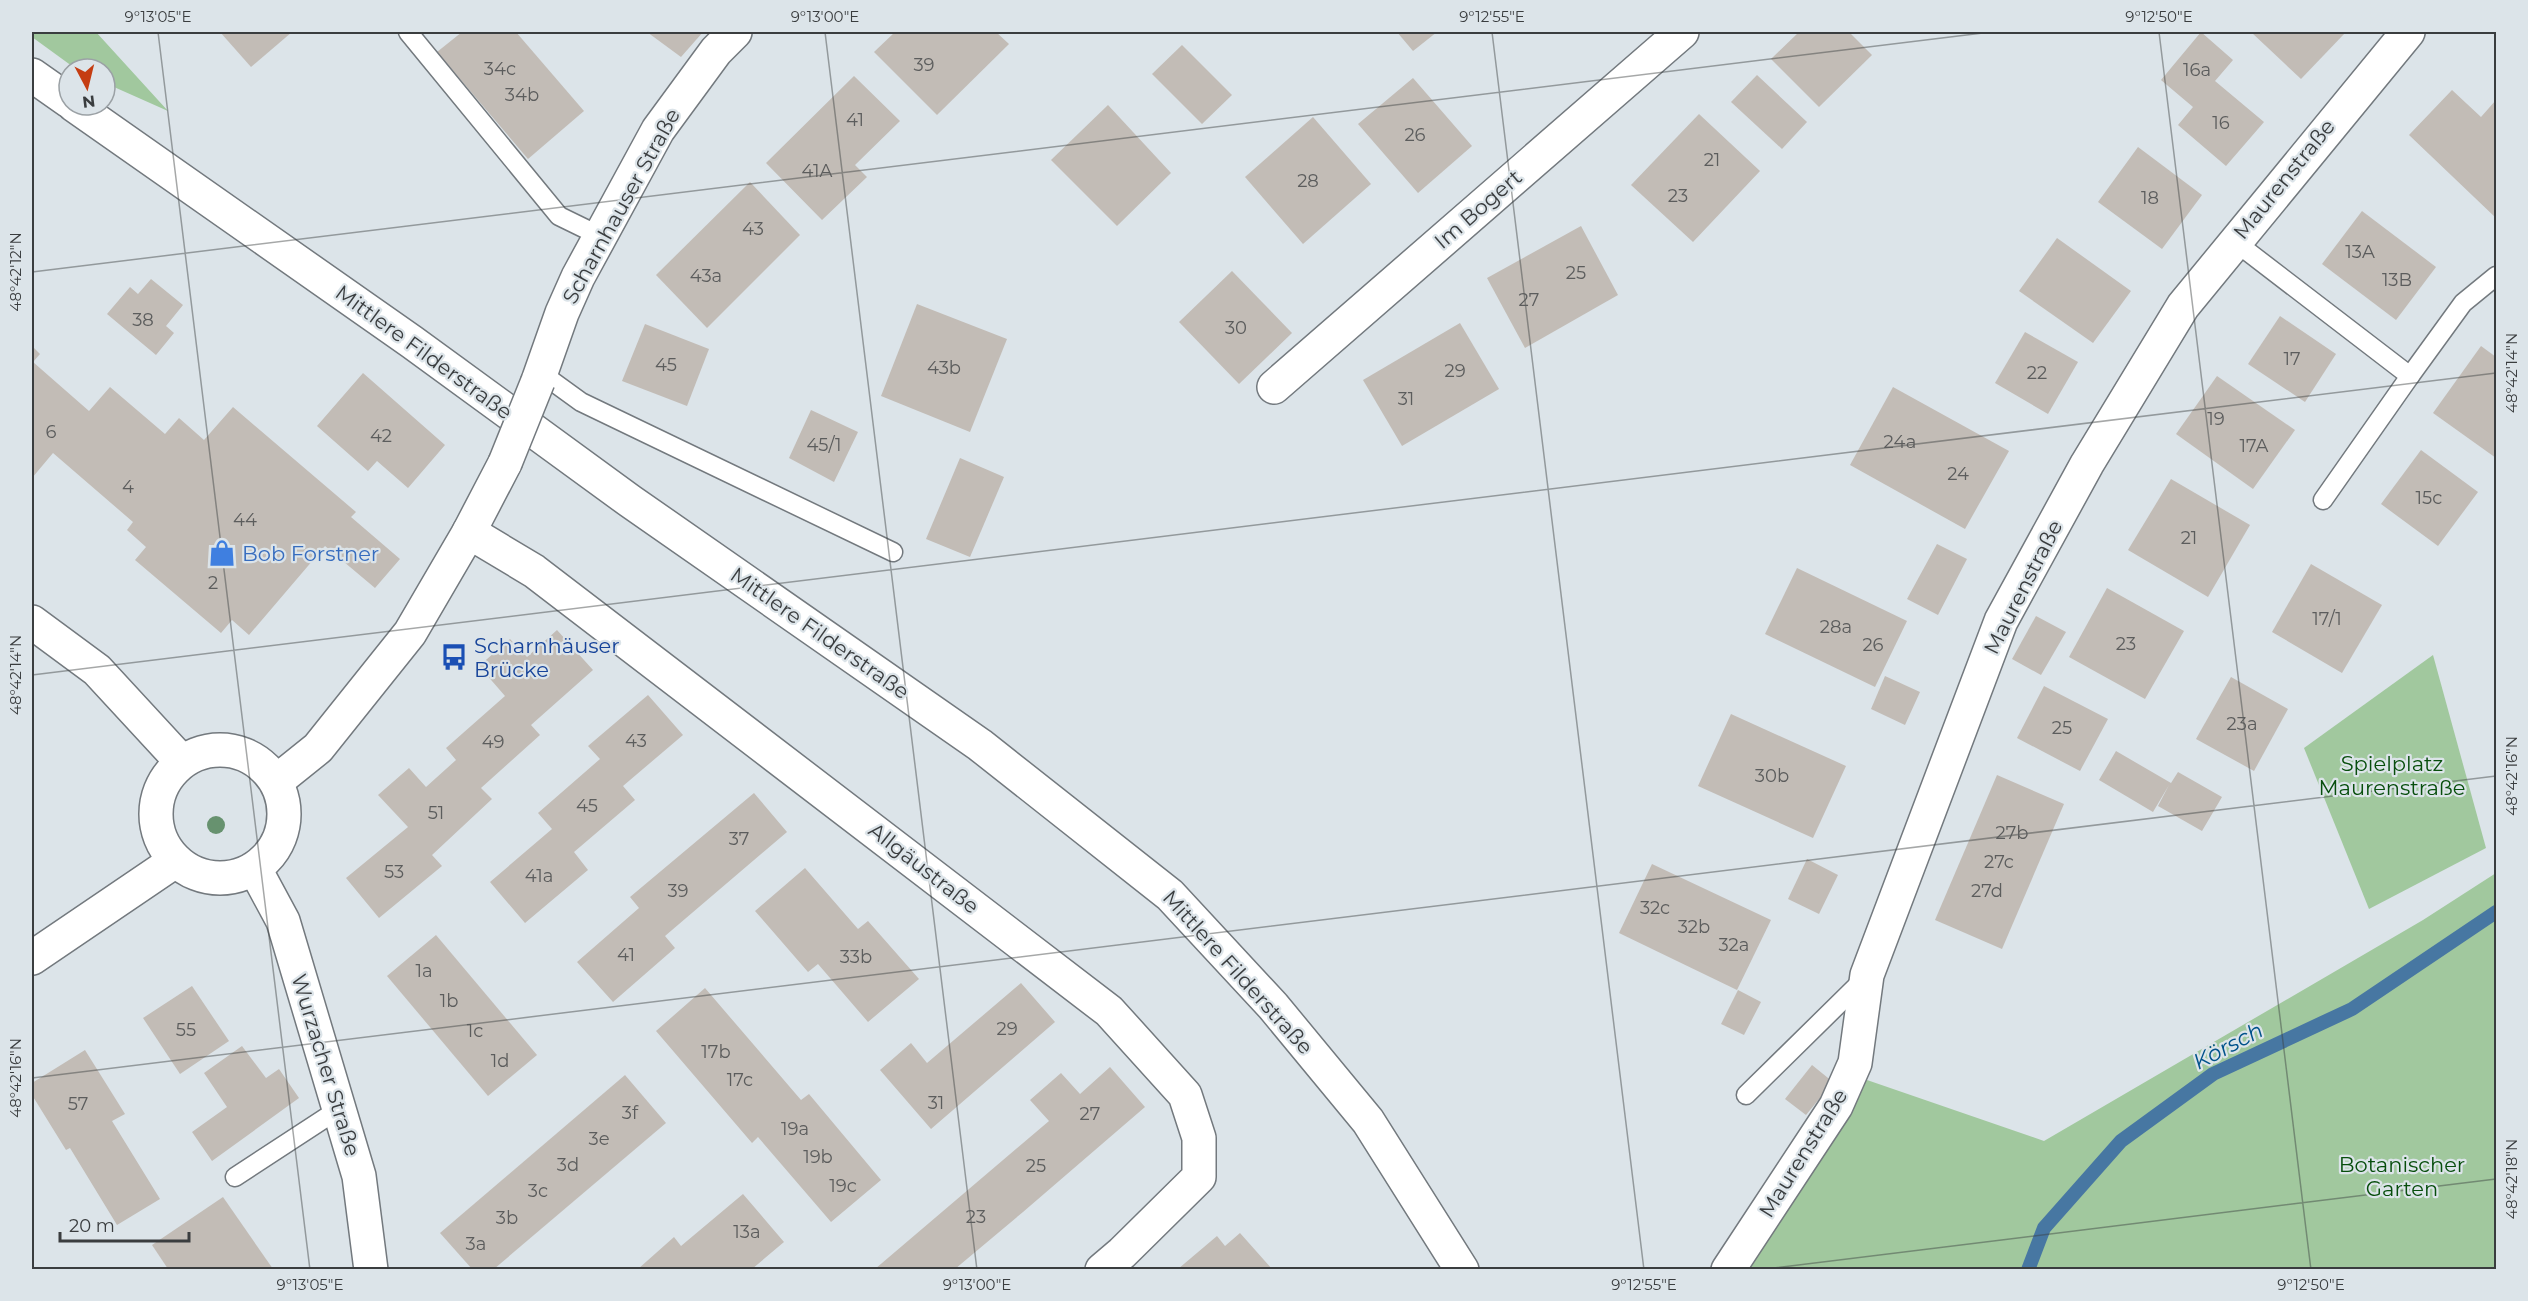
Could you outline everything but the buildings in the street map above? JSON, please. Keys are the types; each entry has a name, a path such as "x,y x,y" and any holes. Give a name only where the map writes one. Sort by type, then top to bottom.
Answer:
{"street":[{"name":"Scharnhauser Straße","path":"277,781 318,748 410,633 505,463 562,313 600,236 658,130 716,51 735,32"},
{"name":"Im Bogert","path":"1274,387 1682,32"},
{"name":"Maurenstraße","path":"1728,1269 1836,1106 1855,1063 1867,975 2001,621 2087,464 2182,306 2408,32"},
{"path":"32,75 57,93"},
{"name":"Mittlere Filderstraße","path":"91,117 412,342 630,501 980,745 1170,895 1274,1006 1368,1121 1462,1269"},
{"name":"Allgäustraße","path":"469,531 534,572 1109,1011 1185,1095 1199,1138 1199,1177 1122,1253 1102,1269"},
{"path":"32,622 97,670 181,761"},
{"path":"215,748 250,756 277,781 285,812 278,844 255,869 228,878 199,875 175,861 159,837 154,809 162,782 181,761 215,748"},
{"path":"32,958 175,861"},
{"name":"Wurzacher Straße","path":"255,869 283,921 359,1176 371,1269"}],"lane":[{"path":"408,32 559,216 600,236"},
{"path":"2234,241 2410,376"},
{"path":"2324,500 2463,303 2496,276"},
{"path":"539,377 581,402 893,552"},
{"path":"1746,1095 1867,975"},
{"path":"235,1177 339,1109"}],"green space":[{"path":"32,32 96,32 168,111 117,88 117,57 60,57 32,37"},
{"name":"Spielplatz Maurenstraße","path":"2433,655 2486,848 2369,909 2304,748"},
{"name":"Botanischer Garten","path":"2496,873 2496,1269 1739,1270 1867,1080 2044,1141 2423,920"}],"waterway":[{"name":"Körsch","path":"2028,1270 2044,1228 2121,1141 2213,1074 2352,1009 2496,912"}],"place":[{"name":"Bob Forstner","path":"222,553"},
{"name":"Scharnhäuser Brücke","path":"454,657"}]}
